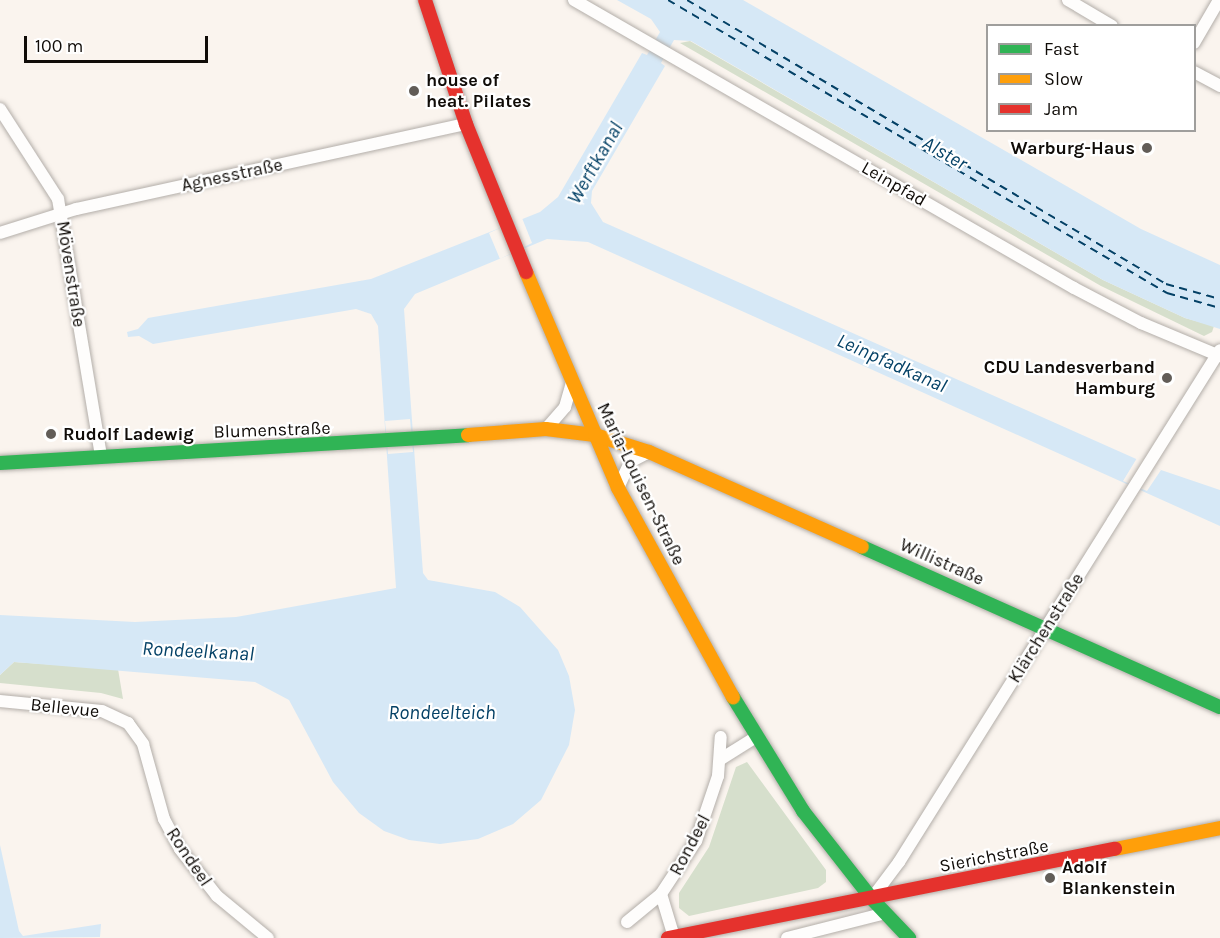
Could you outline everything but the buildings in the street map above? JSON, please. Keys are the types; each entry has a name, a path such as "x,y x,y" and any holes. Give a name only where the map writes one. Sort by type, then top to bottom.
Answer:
{"main road":[{"name":"Maria-Louisen-Straße","path":"425,0 466,124 506,226 618,488 756,737 803,811 872,899 909,938"},
{"name":"Blumenstraße","path":"0,463 101,455 387,441 546,429 595,435"},
{"name":"Willistraße","path":"595,435 649,452 1047,627 1220,706"},
{"name":"Sierichstraße","path":"671,937 872,899 1220,828"}],"street":[{"name":"Leinpfad","path":"574,0 1074,288 1219,353"},
{"path":"1068,0 1109,24"},
{"path":"1196,40 1219,0"},
{"path":"1196,73 1220,86"},
{"name":"Mövenstraße","path":"0,109 50,185 61,213 101,455"},
{"name":"Agnesstraße","path":"0,233 61,213 466,124"},
{"name":"Klärchenstraße","path":"872,899 899,862 1219,353"},
{"path":"546,429 565,407 572,382"},
{"path":"618,488 630,462 649,452"},
{"name":"Bellevue","path":"0,701 102,711 128,723"},
{"name":"Rondeel","path":"128,723 143,744 164,819 180,849 225,904 268,938"},
{"name":"Rondeel","path":"627,922 661,894 705,822 721,759 721,736"},
{"path":"721,759 756,737"},
{"name":"Rondeel","path":"661,894 671,937"},
{"path":"787,938 802,931 886,913"},
{"path":"774,916 802,931"}],"green space":[{"path":"690,41 1103,280 1185,318 1214,326 1212,332 1204,336 1101,286 680,43"},
{"path":"14,662 118,669 123,699 101,693 0,683 0,675"},
{"path":"747,762 826,870 826,882 818,888 689,916 679,908 679,893 709,847 736,767"}],"water":[{"path":"617,0 743,0 1141,229 1220,265 1220,329 1185,318 1103,280 691,41 674,40 661,63 665,66 592,191 591,203 603,222 1161,470 1220,490 1220,526 588,242 547,239 415,294 404,309 423,573 428,580 495,592 520,607 558,650 569,676 575,710 569,745 541,800 513,824 478,839 440,844 409,840 384,831 359,813 333,782 289,700 255,682 14,662 0,675 0,615 135,622 236,617 396,588 378,326 371,314 356,309 153,344 139,336 128,337 127,332 138,329 148,318 371,279 540,212 558,197 642,53 647,55 660,32 651,19"},
{"path":"0,845 19,931 23,936 101,924 100,937 0,938"}],"pier":[{"path":"522,218 532,243 500,259 489,233"},
{"path":"410,419 413,452 388,454 385,421"},
{"path":"1137,458 1161,470 1147,491 1123,481"}],"ferry route":[{"path":"668,0 1167,293 1220,308"},
{"path":"687,0 1166,284 1220,299"}],"traffic: fast":[{"path":"0,463 468,435"},
{"path":"862,547 1220,707"},
{"path":"733,697 803,811 872,899 909,938"}],"traffic: slow":[{"path":"526,272 618,488 733,697"},
{"path":"468,435 546,429 595,435 649,452 862,547"},
{"path":"1115,849 1220,828"}],"traffic: jam":[{"path":"425,0 466,124 526,272"},
{"path":"668,938 1115,849"}],"place":[{"name":"house of heat. Pilates","path":"414,91"},
{"name":"Warburg-Haus","path":"1147,148"},
{"name":"CDU Landesverband Hamburg","path":"1167,378"},
{"name":"Rudolf Ladewig","path":"51,434"},
{"name":"Adolf Blankenstein","path":"1050,878"}],"water label":[{"name":"Alster","path":"945,153"},
{"name":"Werftkanal","path":"595,163"},
{"name":"Leinpfadkanal","path":"892,363"},
{"name":"Rondeelkanal","path":"198,651"},
{"name":"Rondeelteich","path":"442,712"}]}
